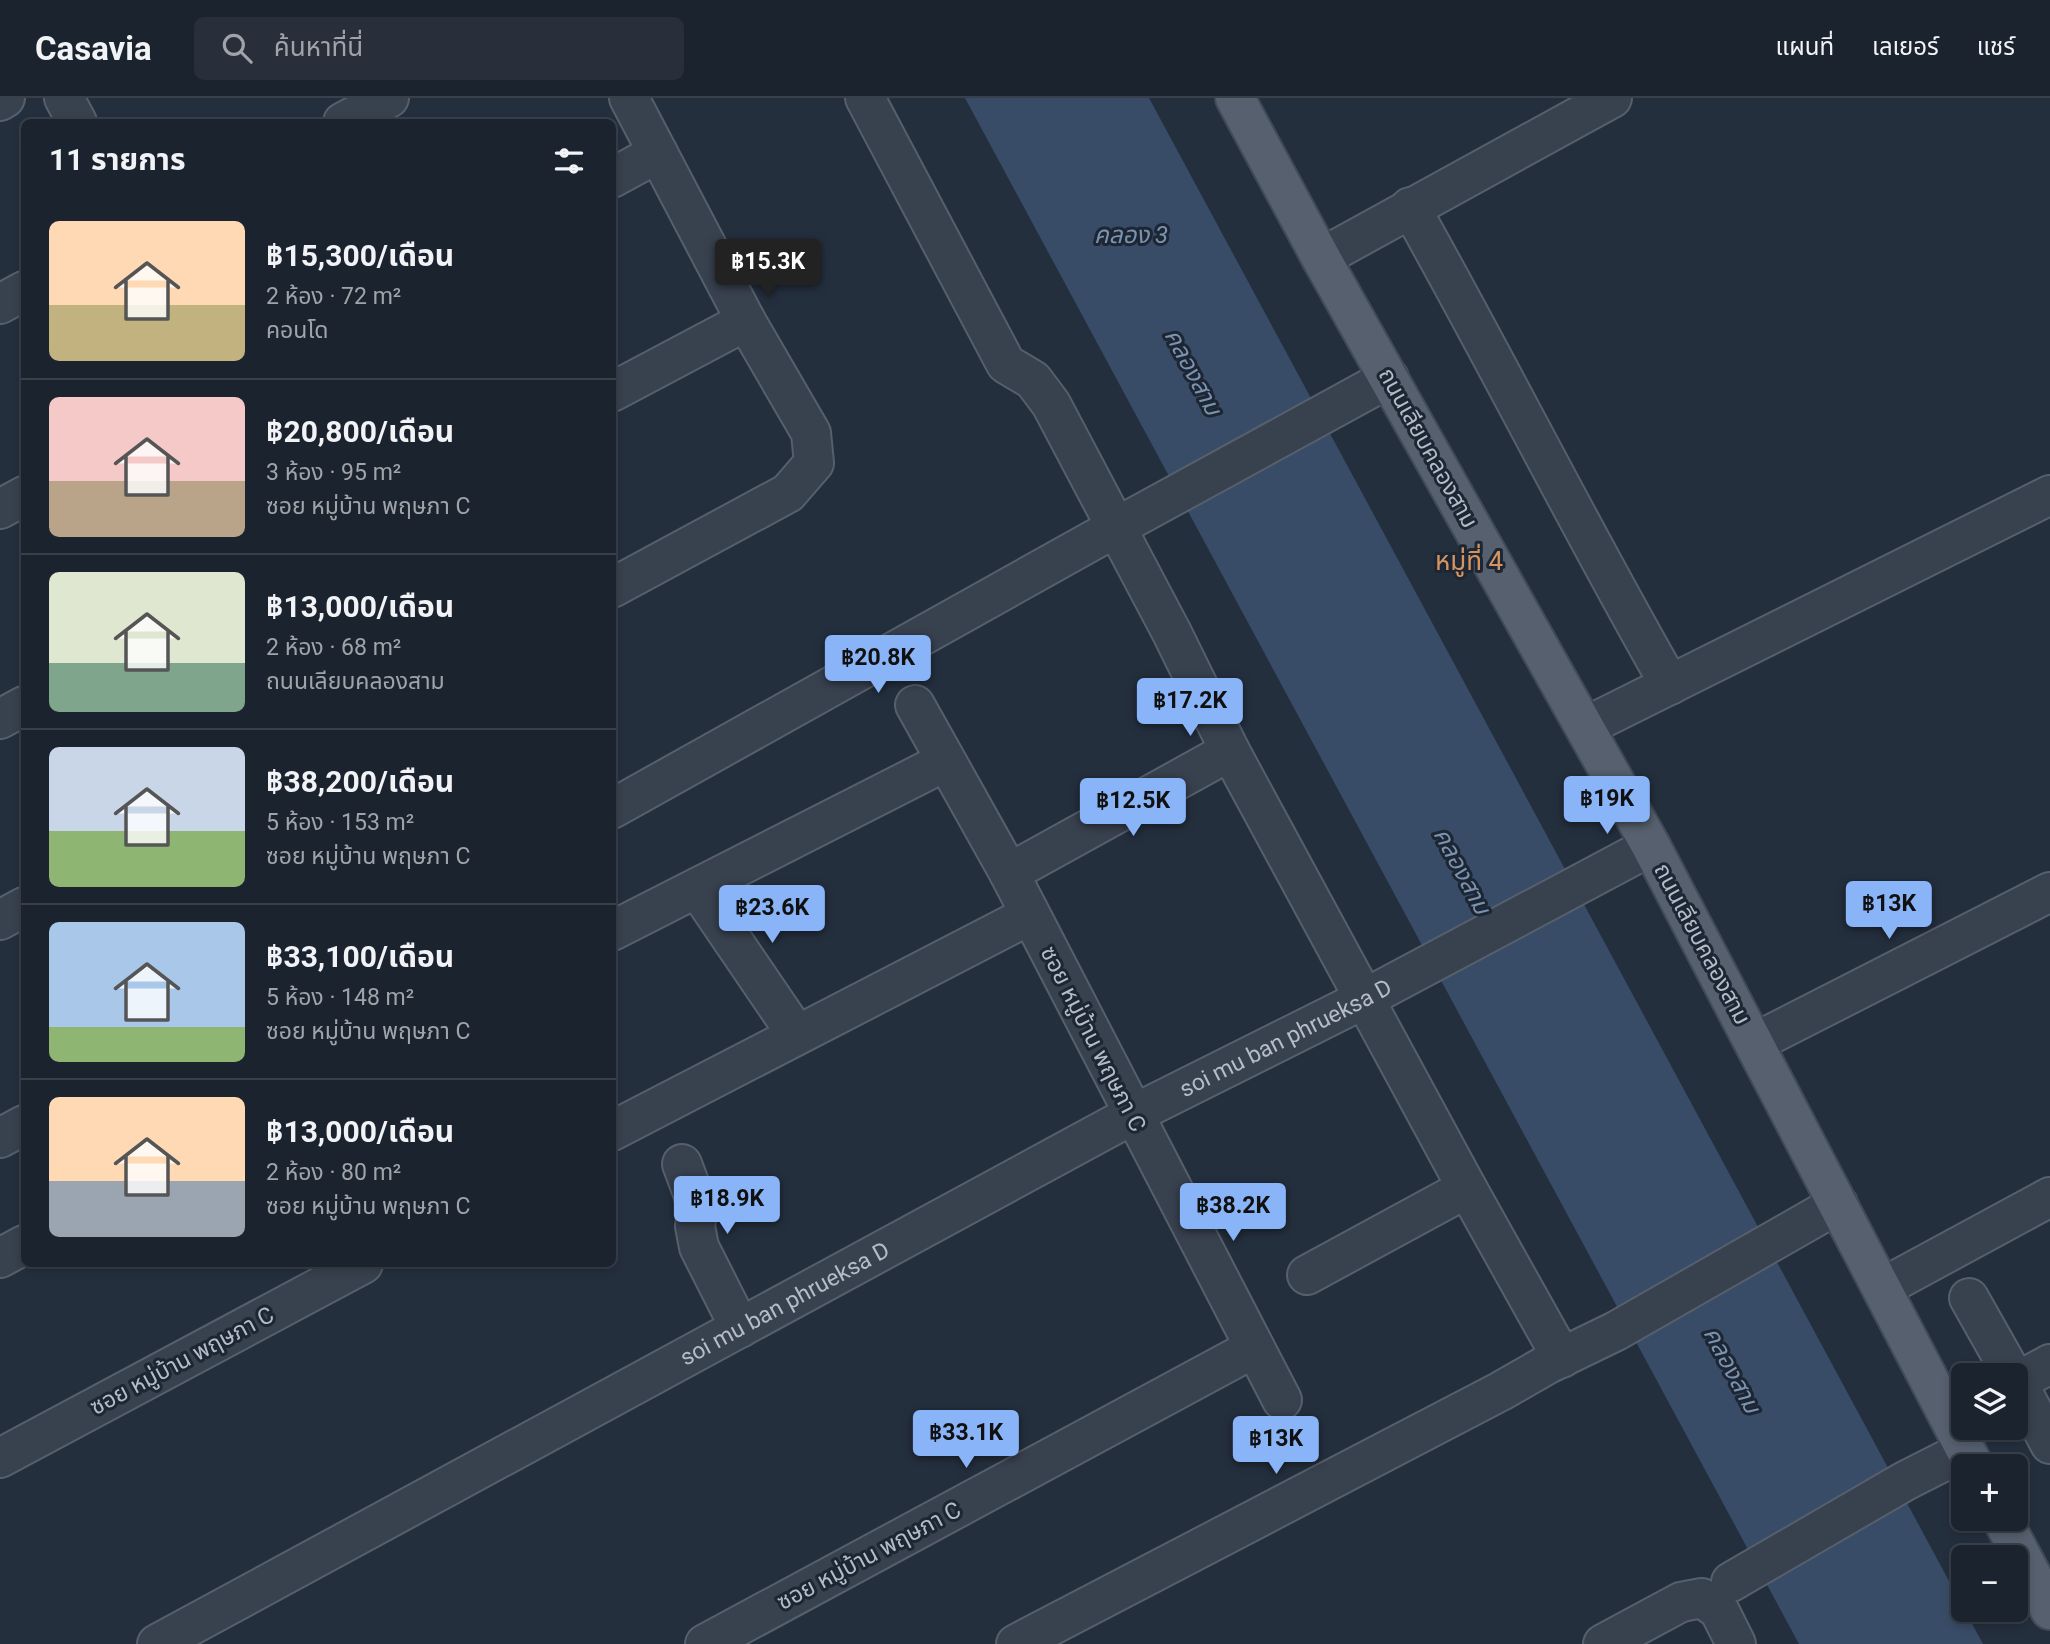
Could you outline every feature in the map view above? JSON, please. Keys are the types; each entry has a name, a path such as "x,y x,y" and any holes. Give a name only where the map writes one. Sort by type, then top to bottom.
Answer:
{"main road":[{"name":"ถนนเลียบคลองสาม","path":"1236,98 1321,258 1651,846 1968,1454"},
{"path":"2008,1531 2050,1610"}],"street":[{"path":"0,101 5,98"},
{"path":"64,98 74,119"},
{"path":"349,119 389,98"},
{"path":"865,98 1006,364 1033,380 1051,404 1230,751 1562,1358"},
{"path":"1321,258 1612,98"},
{"path":"616,586 788,493 814,463 811,433 746,321 657,153 632,99"},
{"path":"616,176 657,153"},
{"path":"1410,207 1452,280 1565,497 1670,685"},
{"path":"0,304 21,293"},
{"path":"616,390 746,321"},
{"path":"616,807 1389,378"},
{"path":"1585,727 2050,495"},
{"path":"0,509 21,498"},
{"name":"ซอย หมู่บ้าน พฤษภา C","path":"915,705 1009,873 1282,1400"},
{"path":"0,719 21,708"},
{"path":"1009,873 1230,751"},
{"path":"616,930 946,761"},
{"name":"soi mu ban phrueksa D","path":"157,1644 1132,1115 1364,999 1651,846"},
{"path":"697,888 797,1035"},
{"path":"1754,1043 2050,892"},
{"path":"0,920 21,909"},
{"path":"616,1129 1030,915"},
{"path":"0,1138 21,1127"},
{"path":"682,1164 698,1208 695,1226 699,1247 740,1328"},
{"path":"1307,1275 1467,1188"},
{"path":"1882,1288 2050,1197"},
{"path":"1016,1644 1616,1331 1838,1204"},
{"path":"0,1258 21,1247"},
{"name":"ซอย หมู่บ้าน พฤษภา C","path":"0,1458 357,1267"},
{"path":"1969,1297 2006,1363"},
{"name":"ซอย หมู่บ้าน พฤษภา C","path":"705,1644 1254,1348"},
{"path":"2028,1376 2050,1364"},
{"path":"2028,1404 2050,1444"},
{"path":"1731,1581 1905,1481 1951,1465"},
{"path":"1603,1644 1681,1602 1702,1598 1719,1610 1736,1644"}],"water":[{"name":"คลอง 3","path":"965,98 1149,98 1951,1585 1951,1622 1971,1622 1983,1644 1799,1644"}],"district":[{"name":"หมู่ที่ 4","path":"1469,561"}],"water label":[{"name":"คลองสาม","path":"1193,372"},
{"name":"คลองสาม","path":"1462,871"},
{"name":"คลองสาม","path":"1732,1370"}]}
